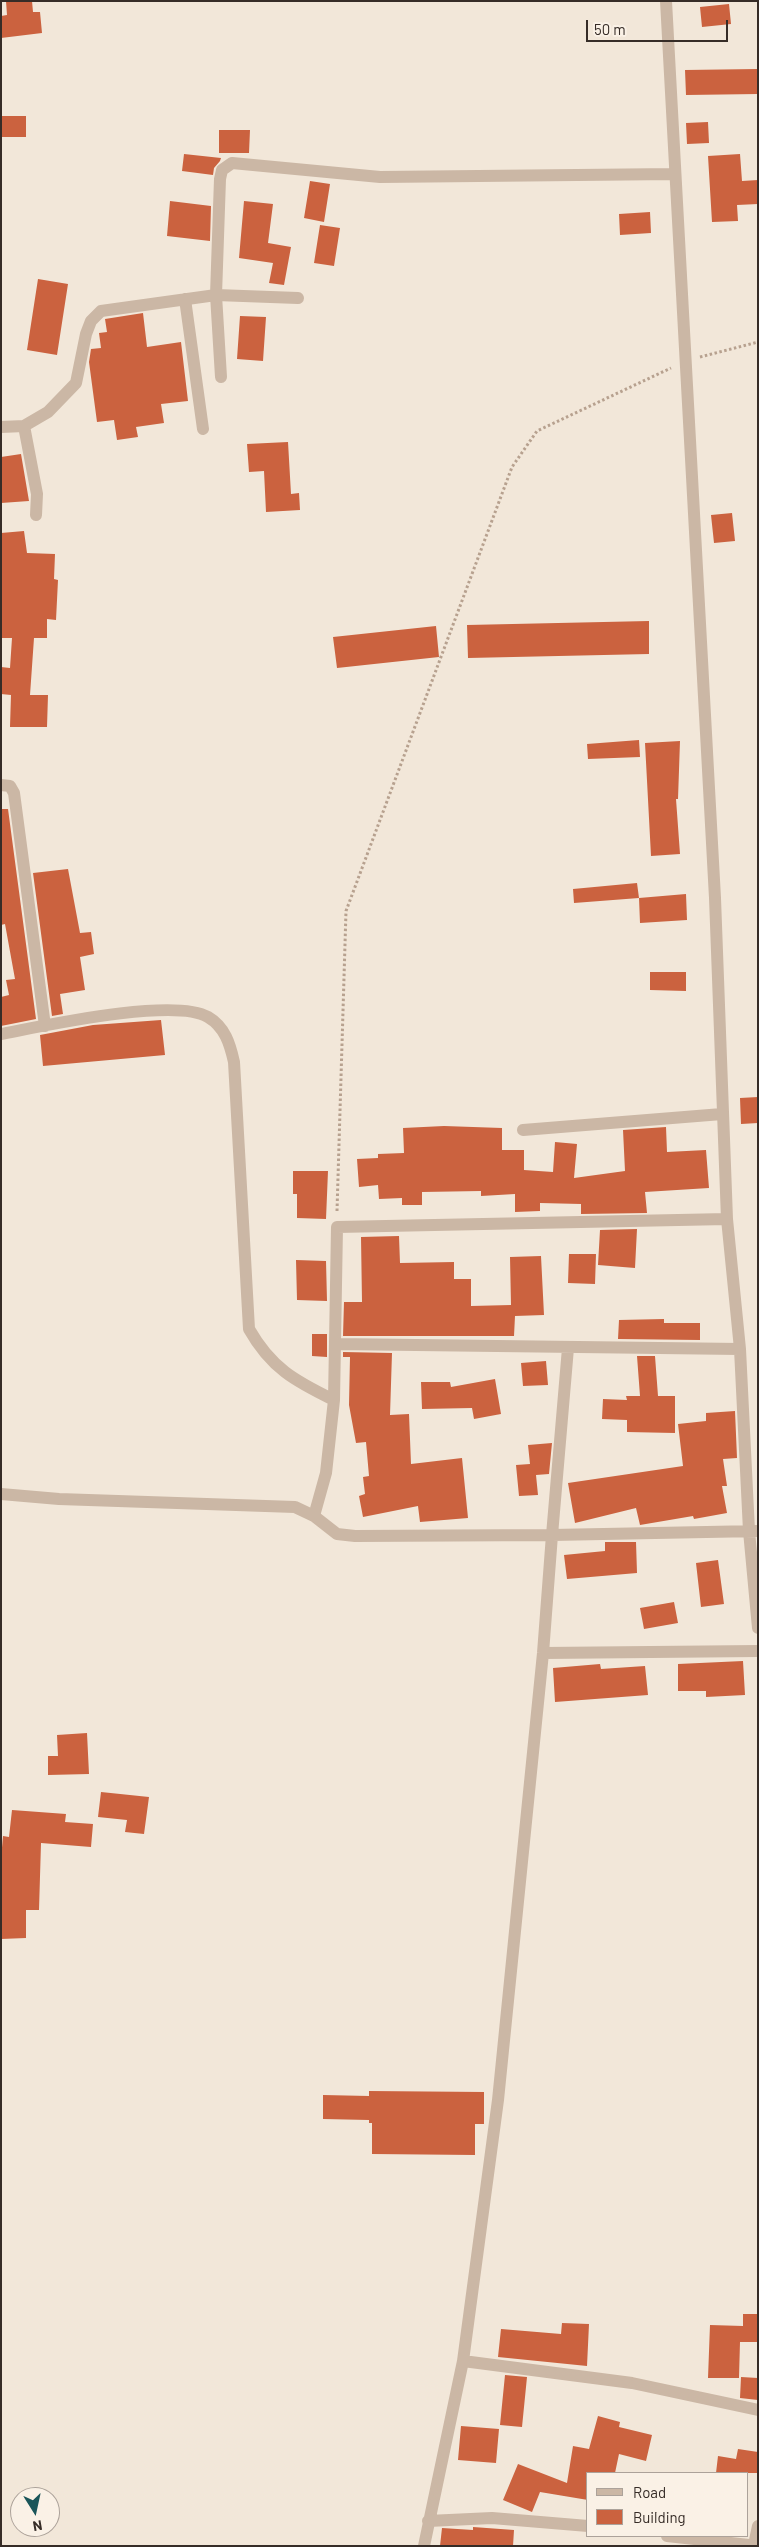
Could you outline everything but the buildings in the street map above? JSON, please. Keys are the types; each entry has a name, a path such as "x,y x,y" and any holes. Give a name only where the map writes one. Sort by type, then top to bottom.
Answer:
{"street":[{"path":"666,1 715,898 727,1219 740,1349 758,1628"},
{"path":"221,377 216,295 220,179 222,170 232,163 380,177 675,174"},
{"path":"1,427 24,426 48,412 76,383 86,334 91,321 101,311 216,295 298,298"},
{"path":"185,299 203,429"},
{"path":"24,426 37,494 36,514"},
{"path":"1,785 10,786 14,793 45,1026"},
{"path":"1,1034 45,1026 158,1011 191,1012 207,1017 220,1027 230,1043 234,1062 249,1329 259,1346 293,1380 334,1400"},
{"path":"523,1130 722,1114"},
{"path":"314,1516 326,1473 334,1400 337,1227 727,1219"},
{"path":"335,1344 740,1349"},
{"path":"424,2546 463,2361 498,2100 543,1653 568,1348"},
{"path":"1,1494 59,1499 251,1504 295,1507 314,1516 337,1534 355,1536 753,1531"},
{"path":"543,1653 758,1651"},
{"path":"463,2361 632,2383 758,2410"},
{"path":"428,2521 492,2518 586,2526"},
{"path":"677,2537 756,2545 758,2526"}],"path":[{"path":"337,1227 346,911 512,467 537,431 686,361 758,342"}]}
